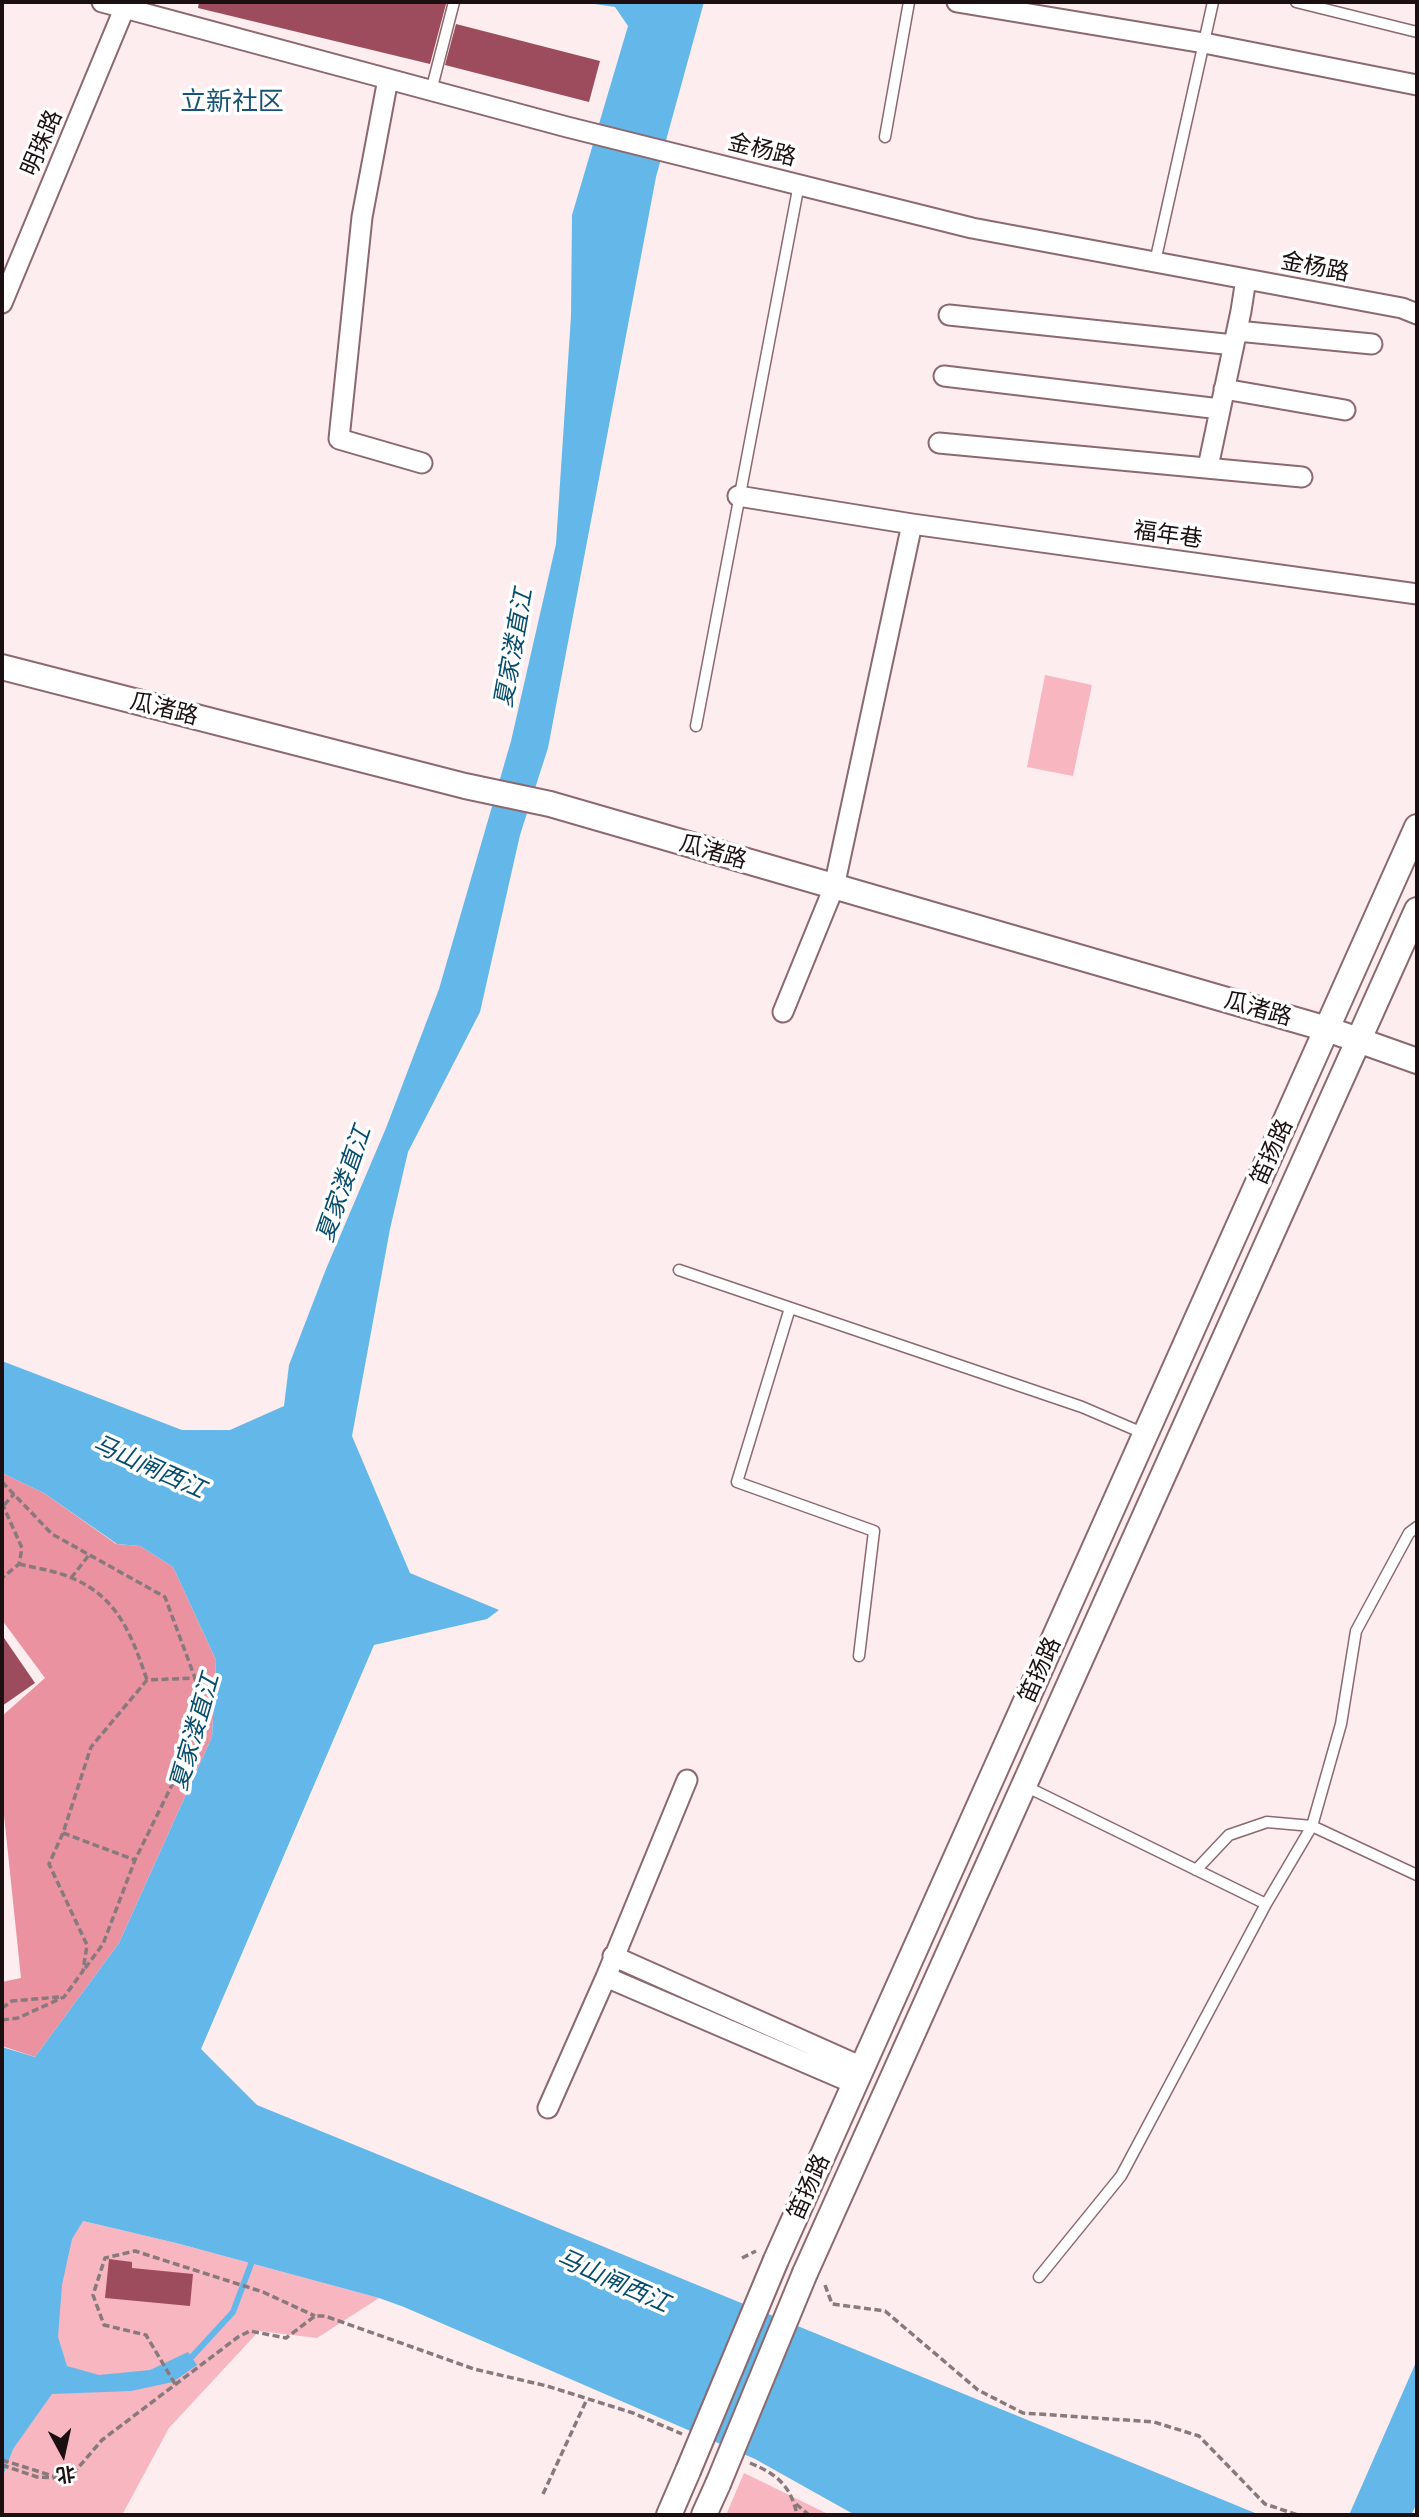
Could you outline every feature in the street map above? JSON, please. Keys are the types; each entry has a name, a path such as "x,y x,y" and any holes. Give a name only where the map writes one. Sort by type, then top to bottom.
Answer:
{"street":[{"name":"金杨路","path":"102,2 126,5 566,127 972,228 1417,313"},
{"path":"957,2 1204,43 1417,85"},
{"name":"明珠路","path":"4,294 126,5"},
{"path":"387,79 362,217 339,439 422,463"},
{"path":"1208,467 1245,279"},
{"path":"949,315 1235,338 1372,344"},
{"path":"944,376 1220,409"},
{"path":"1224,389 1345,410"},
{"path":"939,443 1302,477"},
{"name":"福年巷","path":"738,496 912,524 1417,594"},
{"path":"783,1012 834,887 912,524"},
{"name":"瓜渚路","path":"2,667 465,786 550,804 1327,1030 1417,1061"},
{"name":"笛扬路","path":"669,2515 776,2260 1417,827"},
{"name":"笛扬路","path":"704,2515 805,2273 1417,910"},
{"path":"548,2108 606,1977 687,1780"},
{"path":"613,1956 859,2075"},
{"path":"606,1977 859,2075"}],"lane":[{"path":"431,91 454,2"},
{"path":"885,137 909,2"},
{"path":"1155,262 1213,2"},
{"path":"1296,2 1417,32"},
{"path":"696,726 799,184"},
{"path":"679,1270 1082,1408 1146,1434"},
{"path":"790,1308 737,1482 874,1531 859,1657"},
{"path":"1039,2277 1121,2176 1266,1904 1312,1826 1341,1724 1356,1630 1409,1533 1417,1527"},
{"path":"1024,1786 1266,1904"},
{"path":"1196,1870 1229,1835 1267,1822 1312,1826 1417,1875"}],"path":[{"path":"2,1482 52,1534 165,1597 195,1678 201,1726 135,1860 103,1944 64,1997 18,2018 2,2020"},
{"path":"2,1578 19,1564 22,1548 3,1504 14,1494"},
{"path":"71,1578 89,1555"},
{"path":"19,1564 71,1578 102,1594 132,1637 147,1680"},
{"path":"83,1971 87,1945 49,1864 63,1833 91,1746 147,1680 195,1678"},
{"path":"63,1833 135,1860"},
{"path":"2,2008 12,2001 64,1997"},
{"path":"175,2384 146,2335 104,2325 93,2295 105,2258 135,2251 251,2288 314,2316 325,2316 370,2330 425,2353 474,2369 547,2386 633,2413 682,2434"},
{"path":"832,2304 886,2311 978,2390 1023,2413 1154,2423 1199,2436 1265,2504 1298,2515"},
{"path":"2,2465 37,2475 59,2478 72,2475 102,2440 238,2337 250,2332 286,2338 314,2316"},
{"path":"542,2494 587,2399"},
{"path":"2,2460 37,2475"},
{"path":"743,2460 785,2483 797,2515"},
{"path":"794,2502 809,2515"}],"shaded area":[{"path":"1045,675 1092,685 1073,776 1027,767"},
{"path":"2,1473 44,1493 116,1544 140,1546 173,1567 216,1660 212,1737 119,1943 35,2057 2,2046 2,1982 21,1978 2,1796 2,1716 45,1678 2,1620"},
{"path":"2,2217 83,2221 176,2243 379,2298 317,2338 259,2331 169,2428 122,2515 2,2515"},
{"path":"744,2473 830,2515 726,2515"}],"water":[{"name":"马山闸西江","path":"581,2 704,2 656,177 548,748 520,835 480,1012 408,1152 390,1229 352,1436 410,1573 499,1610 487,1619 374,1645 201,2049 257,2105 1260,2515 855,2515 755,2459 404,2307 176,2243 83,2221 72,2239 62,2285 58,2337 67,2366 99,2375 150,2370 188,2352 197,2365 173,2382 131,2391 52,2394 13,2449 2,2478 2,2047 35,2057 119,1943 212,1737 216,1660 173,1567 140,1546 117,1544 44,1493 2,1473 2,1361 182,1430 230,1430 284,1406 289,1365 326,1269 386,1128 439,989 511,741 556,544 571,316 572,215 628,26 615,7"},
{"path":"1417,2360 1417,2503 1411,2515 1349,2515"}],"building":[{"path":"199,2 446,4 430,64 198,8"},
{"path":"456,24 600,61 589,102 445,65"},
{"path":"2,1635 35,1683 2,1706"},
{"path":"109,2259 132,2262 132,2268 193,2274 190,2306 105,2298"}],"waterway":[{"path":"188,2361 233,2312 254,2256"}],"district":[{"name":"立新社区","path":"232,102"}],"water label":[{"name":"夏家溇直江","path":"514,648"},
{"name":"夏家溇直江","path":"344,1184"},
{"name":"夏家溇直江","path":"195,1732"}]}
